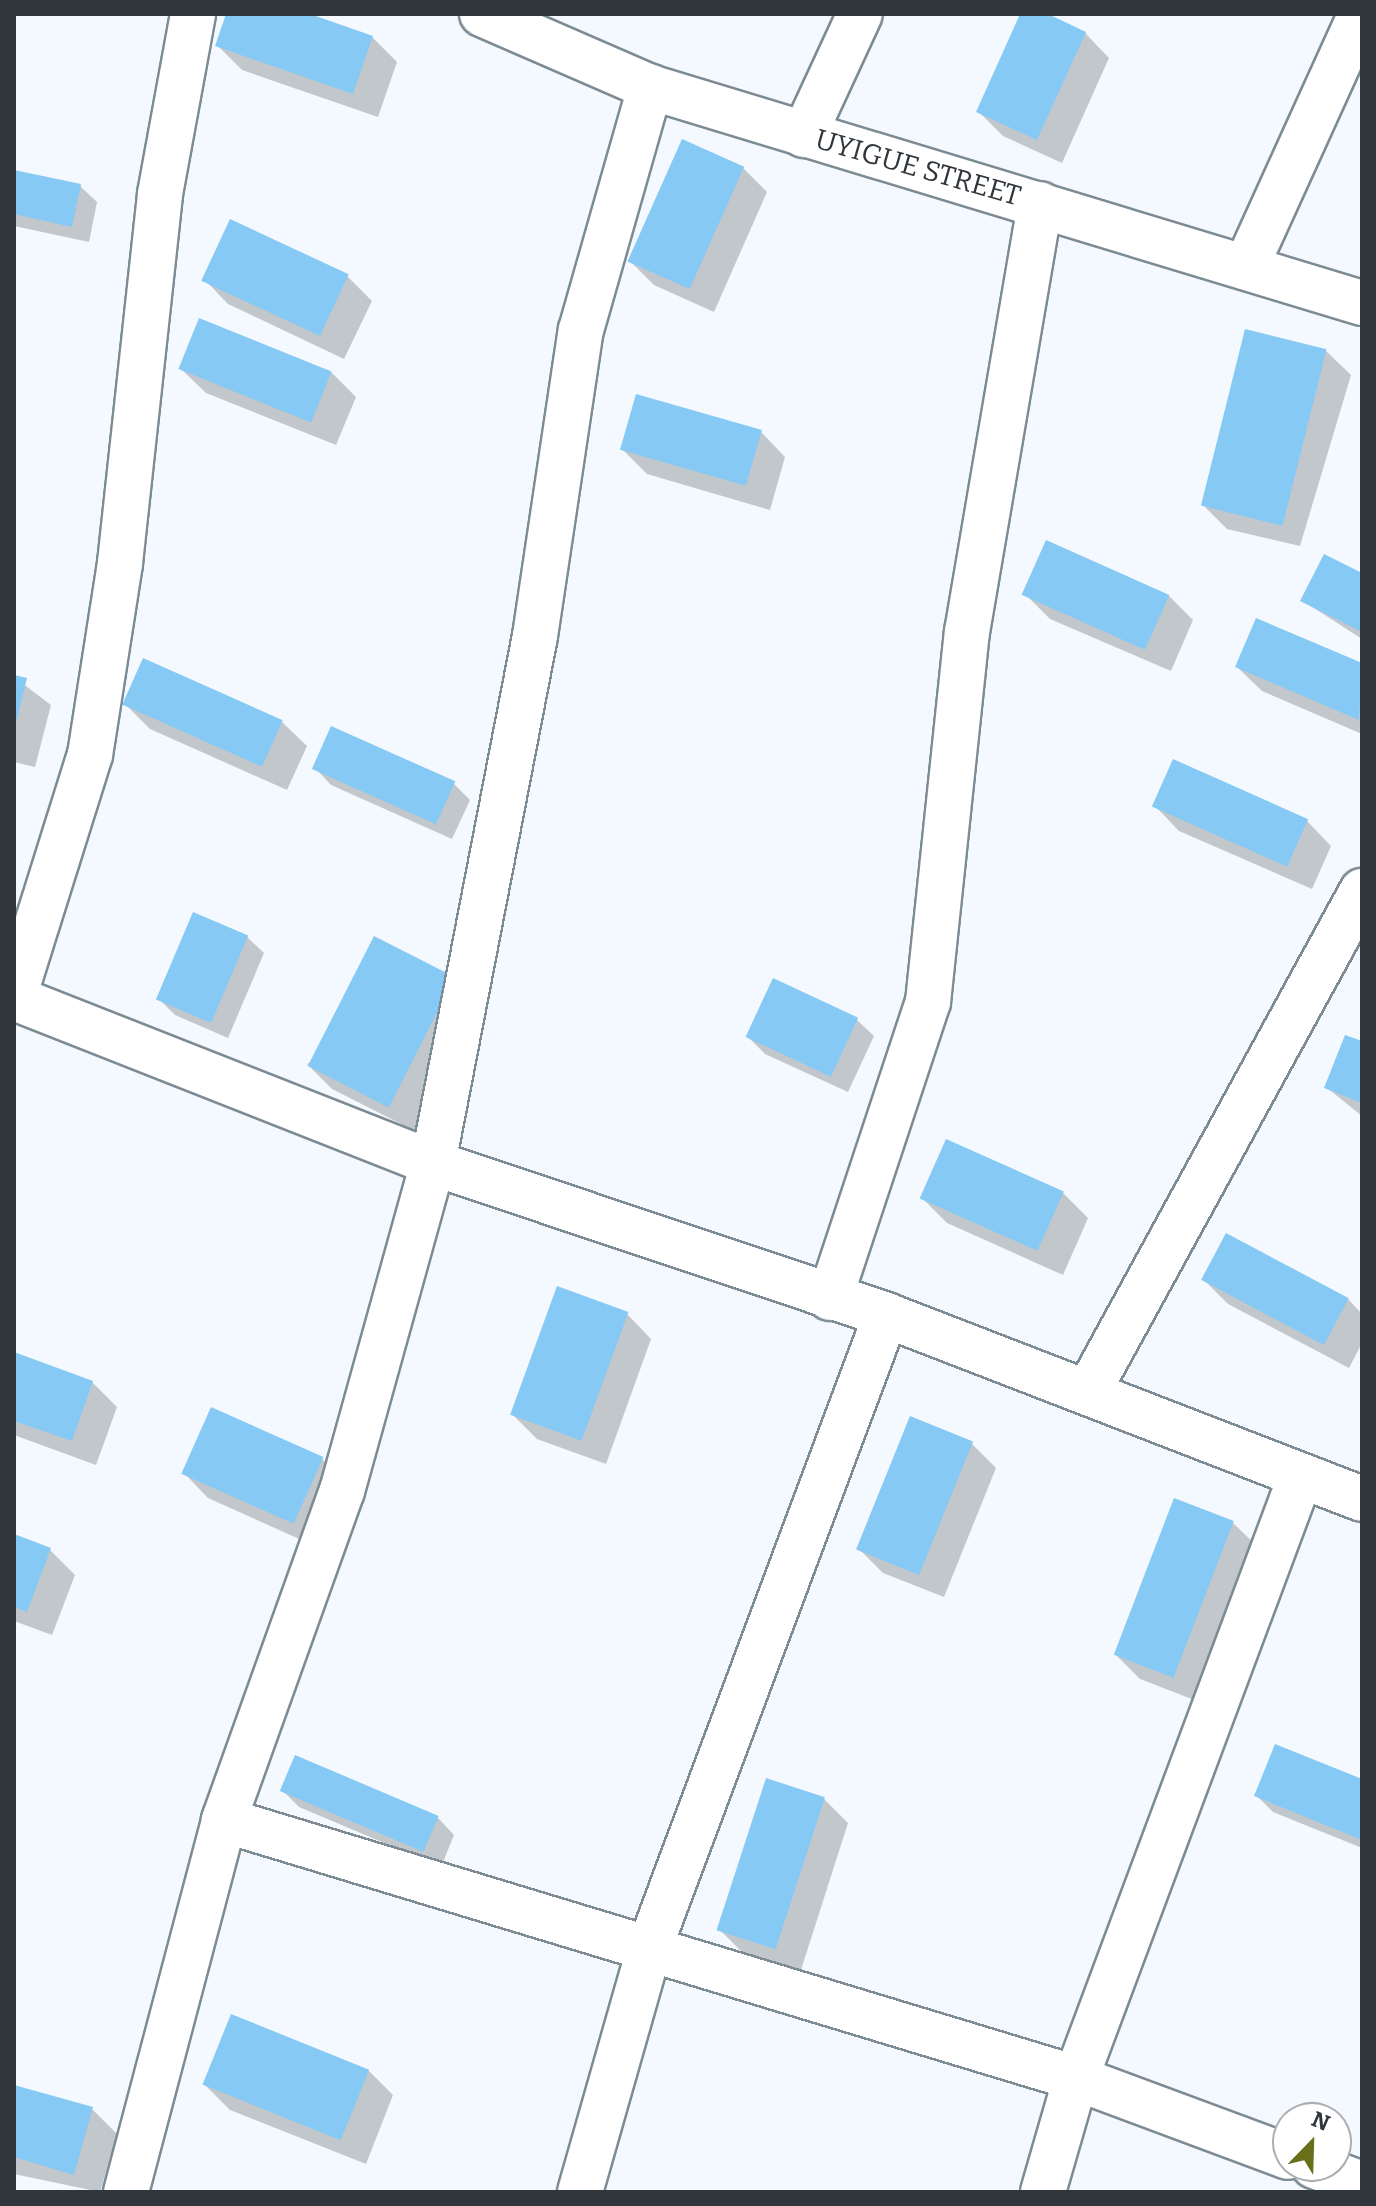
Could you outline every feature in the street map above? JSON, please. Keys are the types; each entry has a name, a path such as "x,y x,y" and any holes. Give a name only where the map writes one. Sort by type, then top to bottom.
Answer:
{"street":[{"path":"193,14 160,194 120,563 90,755 14,997 433,1163 886,1315 1089,1390 1300,1478 1362,1499"},
{"name":"UYIGUE STREET","path":"482,14 650,87 1362,303"},
{"path":"804,135 860,14"},
{"path":"1246,267 1361,14"},
{"path":"126,2192 224,1820 342,1491 433,1163 535,636 581,330 650,87"},
{"path":"830,1298 928,1002 967,632 1040,204"},
{"path":"1089,1390 1362,891"},
{"path":"580,2192 649,1949 886,1315"},
{"path":"1043,2192 1076,2078 1300,1478"},
{"path":"224,1820 1076,2078 1272,2151"}],"building":[{"path":"226,14 310,14 373,36 353,94 215,46"},
{"path":"1020,14 1048,14 1086,32 1037,140 976,112"},
{"path":"682,139 744,167 690,289 627,261"},
{"path":"14,170 81,184 72,227 14,214"},
{"path":"230,219 349,274 320,336 201,281"},
{"path":"199,318 332,372 311,423 178,369"},
{"path":"1245,329 1327,349 1282,526 1201,506"},
{"path":"636,394 762,430 746,486 620,450"},
{"path":"1046,540 1169,595 1145,650 1022,595"},
{"path":"1324,554 1362,573 1360,631 1300,601"},
{"path":"1256,618 1362,663 1359,720 1235,667"},
{"path":"143,658 283,720 262,767 122,705"},
{"path":"14,675 27,678 15,727 14,727"},
{"path":"331,726 455,781 436,824 312,769"},
{"path":"1173,759 1308,819 1287,867 1152,807"},
{"path":"193,912 248,935 211,1023 156,999"},
{"path":"374,936 455,977 389,1107 308,1066"},
{"path":"773,978 858,1018 831,1077 746,1037"},
{"path":"1345,1035 1362,1041 1362,1103 1324,1088"},
{"path":"946,1139 1064,1191 1037,1251 920,1198"},
{"path":"1226,1233 1349,1298 1324,1345 1201,1280"},
{"path":"557,1286 628,1312 582,1441 510,1415"},
{"path":"14,1352 93,1381 72,1441 14,1421"},
{"path":"211,1407 323,1457 294,1524 181,1474"},
{"path":"910,1416 973,1441 919,1575 856,1550"},
{"path":"1174,1498 1234,1521 1174,1678 1114,1655"},
{"path":"14,1534 51,1548 27,1612 14,1607"},
{"path":"1275,1744 1362,1779 1362,1840 1254,1796"},
{"path":"295,1755 439,1816 423,1852 280,1791"},
{"path":"766,1778 825,1797 776,1949 717,1930"},
{"path":"231,2014 369,2070 341,2140 203,2084"},
{"path":"14,2085 93,2107 74,2175 14,2157"}]}
